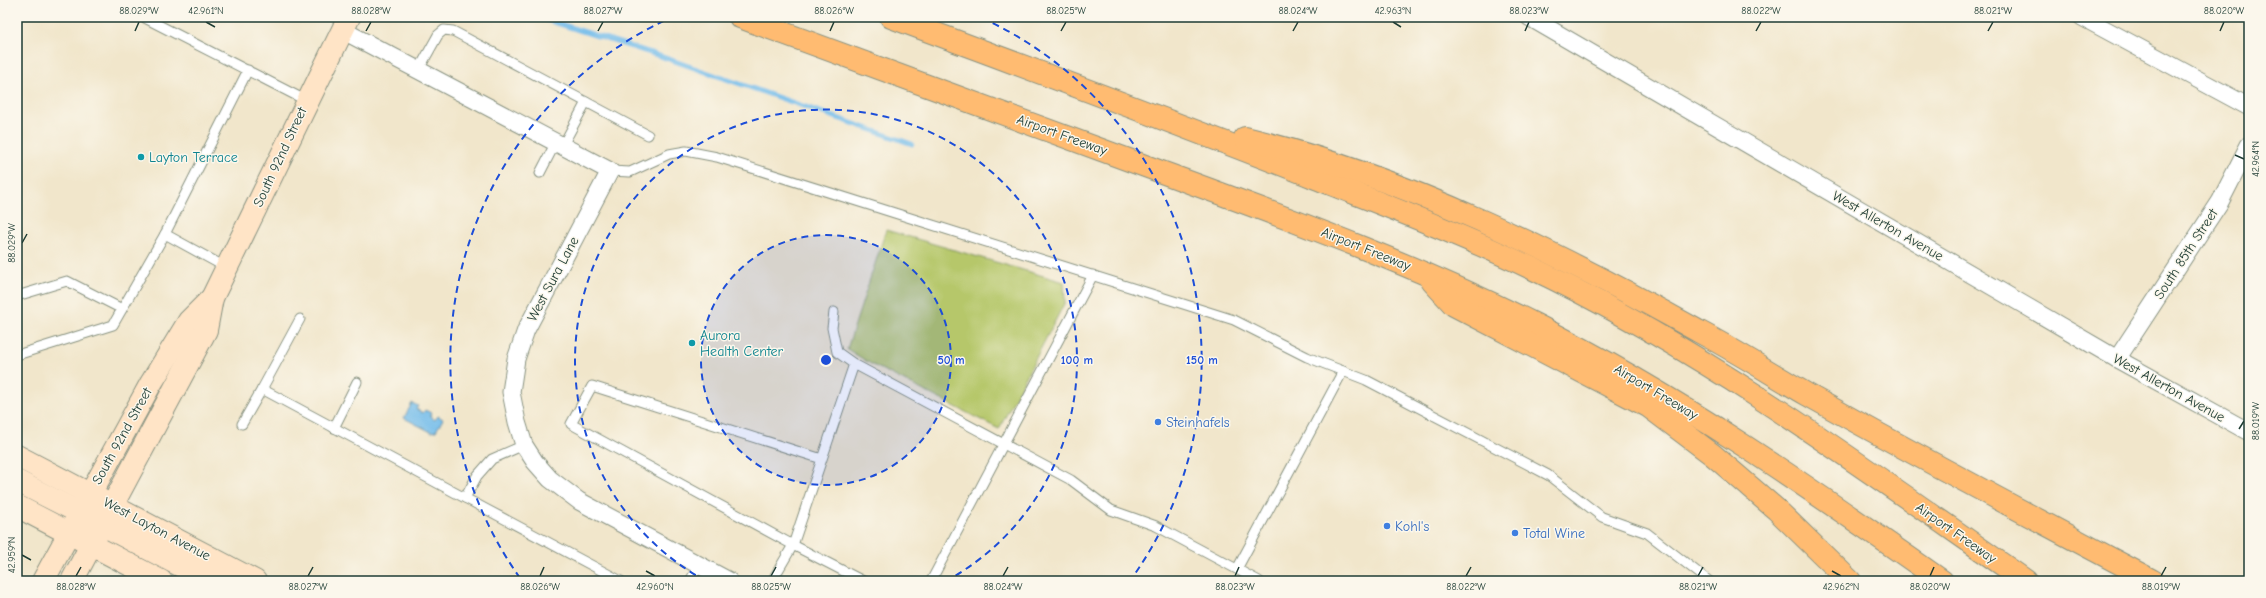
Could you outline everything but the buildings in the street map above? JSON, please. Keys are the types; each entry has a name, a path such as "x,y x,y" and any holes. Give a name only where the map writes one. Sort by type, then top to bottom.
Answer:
{"highway":[{"name":"Airport Freeway","path":"740,17 1323,231 1424,273 1531,322 1635,378 1758,455 1942,581"},
{"name":"Airport Freeway","path":"891,17 1166,119 1455,233 1552,277 1710,366 1808,428 2026,581"},
{"path":"1166,119 1296,150 1458,211 1539,248 1632,294 1956,477 2153,581"},
{"path":"1424,273 1454,305 1648,406 1713,455 1777,510 1850,581"}],"main road":[{"name":"South 92nd Street","path":"72,581 206,330 212,298 292,135 307,101 346,24"},
{"name":"South 92nd Street","path":"43,581 150,385 189,321 212,298"},
{"name":"West Layton Avenue","path":"17,456 255,581"},
{"path":"17,481 80,513 100,513 113,506"},
{"path":"17,506 161,581"},
{"path":"69,533 89,524 103,525 204,578 215,581"}],"street":[{"name":"West Allerton Avenue","path":"1529,17 2117,359 2249,432"},
{"path":"2082,17 2249,107"},
{"path":"346,24 418,71 610,171"},
{"name":"South 85th Street","path":"2117,359 2220,202 2249,144"},
{"name":"West Sura Lane","path":"610,171 526,330 516,359 511,392 517,422 524,445 535,462 550,479 579,501 729,581"}],"lane":[{"path":"143,17 307,101"},
{"path":"418,71 438,35 444,30 453,31 648,135"},
{"path":"17,355 113,326 165,234 248,70"},
{"path":"540,173 586,102"},
{"path":"610,171 630,172 668,154 686,151 717,157 1234,320 1307,357 1366,380 1548,475 1602,517 1647,533 1708,581"},
{"path":"165,234 227,268"},
{"path":"931,581 1093,275"},
{"path":"17,296 67,281 122,309"},
{"path":"834,312 832,328 837,352 854,364 1071,480 1110,510 1156,526 1259,581"},
{"path":"242,424 300,319"},
{"path":"772,581 793,545 854,364"},
{"path":"1237,570 1343,371"},
{"path":"334,428 357,382"},
{"path":"822,459 592,386 572,424 793,545 863,581"},
{"path":"262,389 621,581"},
{"path":"465,498 477,476 492,459 524,445"},
{"path":"690,581 699,565"}],"green space":[{"path":"886,230 1064,282 1065,302 999,429 871,364 847,349"}],"water":[{"path":"412,403 418,406 416,409 423,413 425,410 431,413 430,416 435,420 438,416 443,419 436,431 431,432 404,418"}],"waterway":[{"path":"538,17 657,55 912,144"}],"place":[{"name":"Layton Terrace","path":"141,157"},
{"name":"Aurora Health Center","path":"692,343"},
{"name":"Steinhafels","path":"1158,422"},
{"name":"Kohl's","path":"1387,526"},
{"name":"Total Wine","path":"1515,533"}]}
